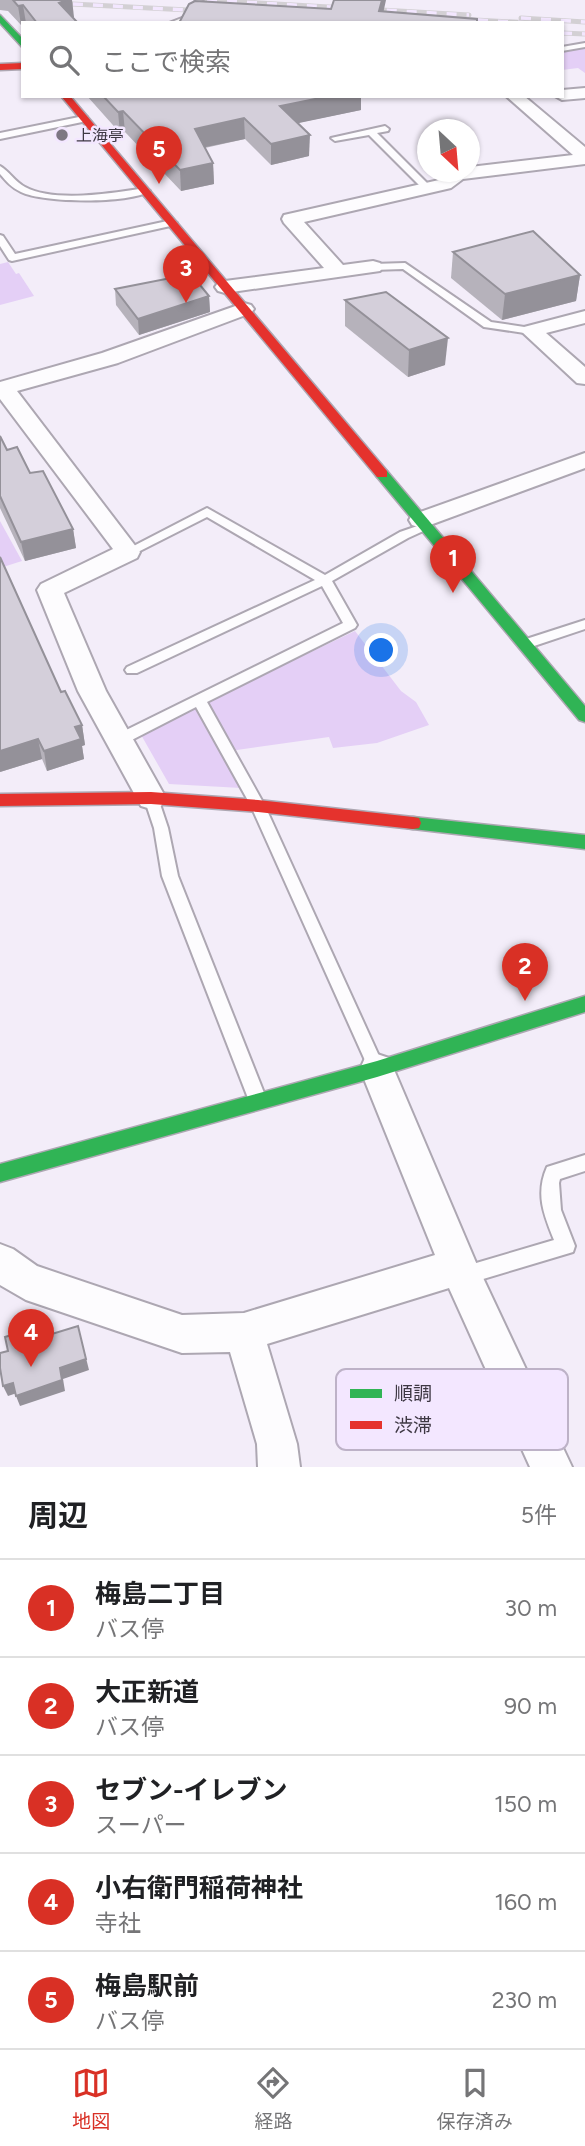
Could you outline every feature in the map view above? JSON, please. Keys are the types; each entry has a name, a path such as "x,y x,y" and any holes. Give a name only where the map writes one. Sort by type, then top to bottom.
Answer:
{"street":[{"path":"0,18 21,43"},
{"path":"0,67 21,66"},
{"path":"564,95 585,93"},
{"path":"67,98 585,716"},
{"path":"516,98 582,150"},
{"path":"338,272 291,219 445,184 458,174 582,150"},
{"path":"225,286 373,267"},
{"path":"151,799 92,691 50,590 128,552 2,389 110,358 244,309"},
{"path":"531,331 585,317"},
{"path":"531,331 585,378"},
{"path":"424,524 585,460"},
{"path":"0,800 151,799 258,806 585,842"},
{"path":"0,1173 377,1069 585,1004"},
{"path":"377,1069 461,1271 506,1369"},
{"path":"0,1262 26,1281 182,1334 244,1332 461,1271"},
{"path":"244,1332 278,1444 279,1467"},
{"path":"543,1450 551,1467"}],"lane":[{"path":"180,21 190,18 199,1"},
{"path":"564,49 585,45"},
{"path":"0,136 84,118"},
{"path":"335,138 385,129"},
{"path":"371,132 427,188"},
{"path":"0,169 25,191 43,194 106,195 145,191"},
{"path":"0,238 12,258 172,223"},
{"path":"373,267 405,266 488,325 531,331"},
{"path":"117,741 350,625 325,580 207,512 128,552"},
{"path":"132,670 325,580 424,524"},
{"path":"525,645 585,624"},
{"path":"199,700 258,806 377,1069"},
{"path":"151,799 161,828 170,876 259,1103"},
{"path":"461,1271 566,1246 547,1198 547,1188 553,1173 585,1163"}],"shaded area":[{"path":"585,48 585,73 578,68 564,70 564,52"},
{"path":"8,262 34,296 0,305 0,264"},
{"path":"0,521 22,561 0,568"},
{"path":"355,631 401,691 416,702 429,725 377,743 333,748 329,737 223,752 241,788 169,784 140,733"}],"building":[{"path":"13,0 67,0 59,3 76,21 35,21 23,5 18,6"},
{"path":"334,0 382,0 379,11 477,21 180,21 189,4 195,1 331,9"},
{"path":"105,98 320,98 280,106 310,135 271,144 244,118 195,129 213,163 180,170 123,111 118,112"},
{"path":"533,231 580,275 505,294 453,252"},
{"path":"191,274 209,296 138,319 115,289"},
{"path":"386,292 448,338 409,350 345,300"},
{"path":"0,436 7,450 17,447 30,473 43,471 73,529 21,542 0,496"},
{"path":"0,557 61,692 65,691 82,725 75,727 81,739 44,751 38,739 0,751"},
{"path":"50,1323 52,1334 78,1326 86,1359 60,1368 62,1380 16,1396 13,1383 3,1386 0,1353 8,1351 5,1337"}],"railway":[{"path":"207,0 469,15"},
{"path":"53,3 207,11"},
{"path":"521,18 585,22"},
{"path":"458,19 494,21"},
{"path":"564,33 585,34"}],"traffic: fast":[{"path":"0,18 21,43"},
{"path":"382,474 585,716"},
{"path":"413,823 585,842"},
{"path":"0,1173 377,1069 585,1004"}],"traffic: jam":[{"path":"0,67 21,66"},
{"path":"67,98 382,474"},
{"path":"0,800 151,798 258,806 413,823"}],"place":[{"name":"上海亭","path":"62,135"},
{"name":"梅島駅前","path":"159,184"},
{"name":"セブン-イレブン","path":"186,303"},
{"name":"梅島二丁目","path":"453,593"},
{"name":"大正新道","path":"525,1001"},
{"name":"小右衛門稲荷神社","path":"31,1367"}]}
